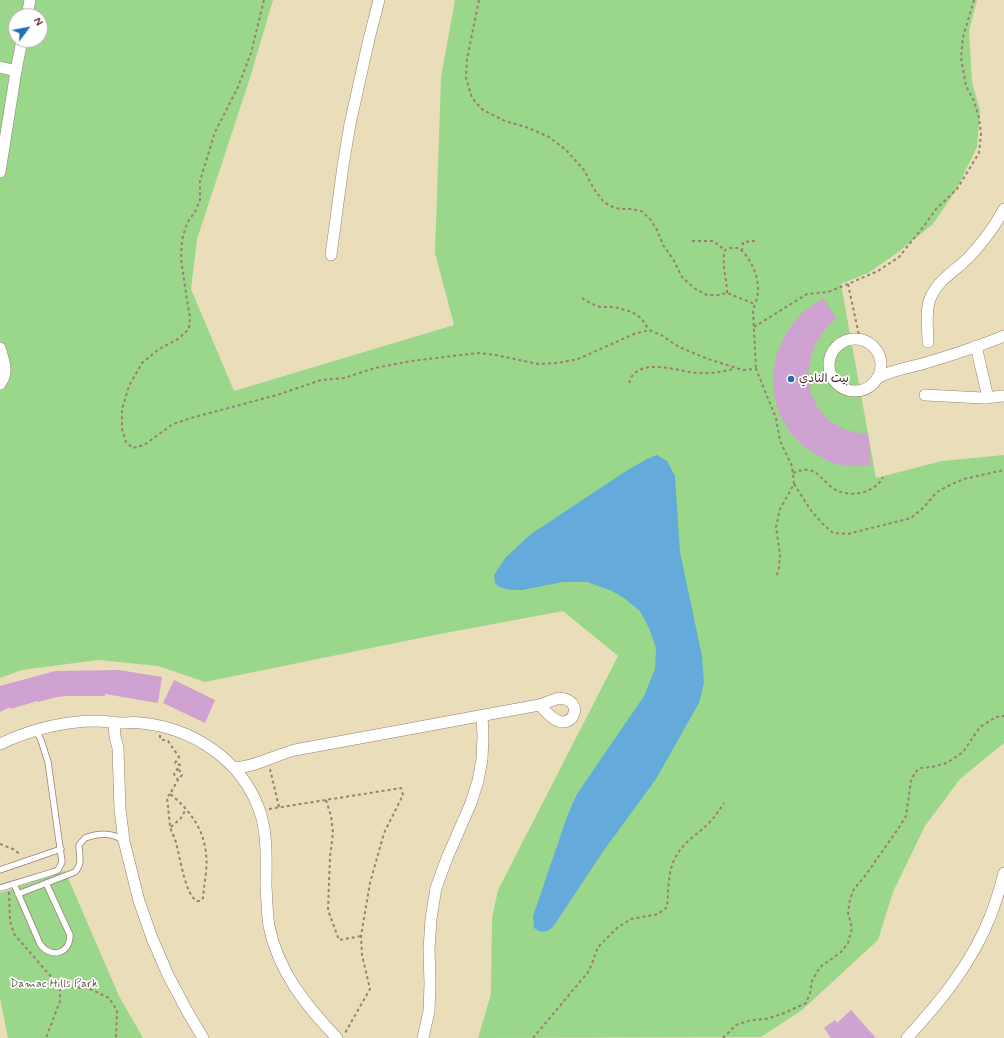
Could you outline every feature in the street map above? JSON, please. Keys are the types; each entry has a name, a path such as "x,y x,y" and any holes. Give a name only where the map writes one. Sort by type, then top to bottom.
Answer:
{"street":[{"path":"331,255 350,124 379,0"},
{"path":"0,172 20,48"},
{"path":"0,67 16,71"},
{"path":"928,342 928,307 929,301 935,290 938,285 959,267 980,245 1004,209"},
{"path":"877,378 890,372 921,364 1004,336"},
{"path":"879,356 880,370 877,378 869,387 858,391 852,391 836,384 830,373 829,367 831,356 838,346 848,340 860,340 872,346 879,356 904,368"},
{"path":"976,346 988,398"},
{"path":"0,348 6,371 4,379 0,384"},
{"path":"925,395 988,398 1004,396"},
{"path":"234,768 246,767 295,750 540,705"},
{"path":"423,1038 429,1011 429,950 431,918 436,888 471,803 478,781 482,759 482,715"},
{"path":"0,744 36,730 56,725 76,722 140,723 160,726 185,734 206,744 234,768 246,783 260,810 265,841 269,925 275,949 285,972 297,992 337,1038"},
{"path":"118,723 120,809 124,841 139,901 152,938 168,975 187,1011 204,1038"},
{"path":"246,783 256,764"},
{"path":"907,1038 934,1008 963,969 978,944 990,917 1004,873"}],"lane":[{"path":"0,888 58,870 62,862 48,762 36,730"},
{"path":"18,894 71,874 78,868 81,860 79,845 85,838 111,834 124,841"},
{"path":"0,870 61,849"},
{"path":"12,884 44,950 49,953 56,953 67,947 70,941 70,935 46,883"}],"path":[{"path":"264,0 251,53 238,87 215,132 200,181 200,200 196,210 186,223 182,240 181,259 186,300 190,317 189,329 178,339 159,349 142,363 129,386 122,409 122,428 126,442 133,448 144,445 174,424 191,418 277,395 321,380 344,378 375,368 411,361 478,353 496,355 538,364 558,363 578,359 634,334 649,330"},
{"path":"479,0 466,66 466,78 472,98 483,110 505,121 529,128 549,137 566,150 584,170 594,189 603,201 610,206 620,209 642,211 650,219 657,230 663,245 673,258 682,277 694,288 707,295 727,293 755,304"},
{"path":"754,327 807,294 828,292 848,284 878,271 899,257 936,209 957,189 979,152 981,134 979,118 974,101 966,86 961,58 963,37 974,0"},
{"path":"692,241 713,241 725,250"},
{"path":"742,251 743,242 755,241"},
{"path":"725,250 730,248 739,248 751,265 757,279 758,296 752,311 756,369 776,418 780,441 792,466 794,484 822,523 833,533 848,534 911,518 923,508 937,492 950,484 964,479 1004,470"},
{"path":"725,250 723,257 727,281 727,293"},
{"path":"848,284 860,340"},
{"path":"582,298 600,307 614,307 632,312 641,318 649,330 662,335 679,347 735,368 743,370 756,369"},
{"path":"629,383 633,375 642,369 654,367 705,373 720,373 735,368"},
{"path":"793,473 803,470 813,471 821,476 832,488 849,493 866,491 880,483 883,477"},
{"path":"776,578 779,568 780,554 776,527 780,509 794,484"},
{"path":"723,1038 736,1025 751,1020 766,1019 782,1014 806,1003 812,982 820,967 841,952 848,943 852,928 848,913 850,899 854,889 865,876 906,816 911,781 915,772 921,768 948,763 963,752 980,727 996,717 1004,716"},
{"path":"160,726 160,739 168,741 179,757 176,763 180,765 178,768 182,775 167,797 170,828 193,899 200,901 203,898 207,855 202,835 195,820 170,794"},
{"path":"267,759 279,807"},
{"path":"178,768 174,774 178,780"},
{"path":"260,810 401,788 403,795 384,833 370,883 361,936 362,955 370,989 342,1038"},
{"path":"326,800 331,816 333,833 330,857 328,910 339,940 361,936"},
{"path":"533,1038 589,971 598,946 616,928 631,919 658,914 667,907 668,878 678,853 690,839 707,825 719,812 724,803"},
{"path":"170,828 178,822 186,809"},
{"path":"0,844 13,849 28,861"},
{"path":"12,884 10,921 14,934 60,987 60,1001 46,1038"},
{"path":"60,987 88,988 109,998 117,1010 116,1038"}],"green space":[{"path":"0,0 273,0 249,81 197,239 191,289 234,391 454,325 435,253 441,77 455,0 977,0 969,31 972,82 980,111 977,147 956,190 933,224 897,253 868,273 841,284 876,478 942,461 1004,455 1004,743 960,779 925,826 893,892 878,940 802,1010 761,1037 478,1038 491,994 492,918 498,890 618,656 563,611 435,635 205,682 158,666 98,660 22,670 0,678"},
{"name":"Damac Hills Park","path":"65,871 119,996 143,1038 8,1038 0,998 0,893"}],"water":[{"path":"657,455 667,461 675,476 680,552 702,656 704,683 699,703 656,779 602,853 553,927 546,931 539,931 534,928 533,916 568,814 577,794 644,696 655,669 656,648 649,628 640,611 624,598 612,591 587,582 563,582 522,590 510,590 499,587 495,583 494,575 506,557 531,534 626,471"}],"building":[{"name":"بيت النادي","path":"823,298 836,318 826,328 816,343 811,356 808,375 811,393 818,408 829,421 844,429 859,433 868,433 871,466 845,466 831,462 815,454 802,445 789,431 779,413 774,395 773,384 776,356 790,327 802,313"},
{"path":"119,670 162,677 158,703 105,694 105,696 68,696 37,701 11,709 10,707 0,712 0,686 55,671"},
{"path":"174,680 215,700 205,723 163,703"},
{"path":"851,1010 876,1038 831,1038 824,1028 835,1020 837,1023"}],"place":[{"name":"بيت النادي","path":"791,379"}]}
